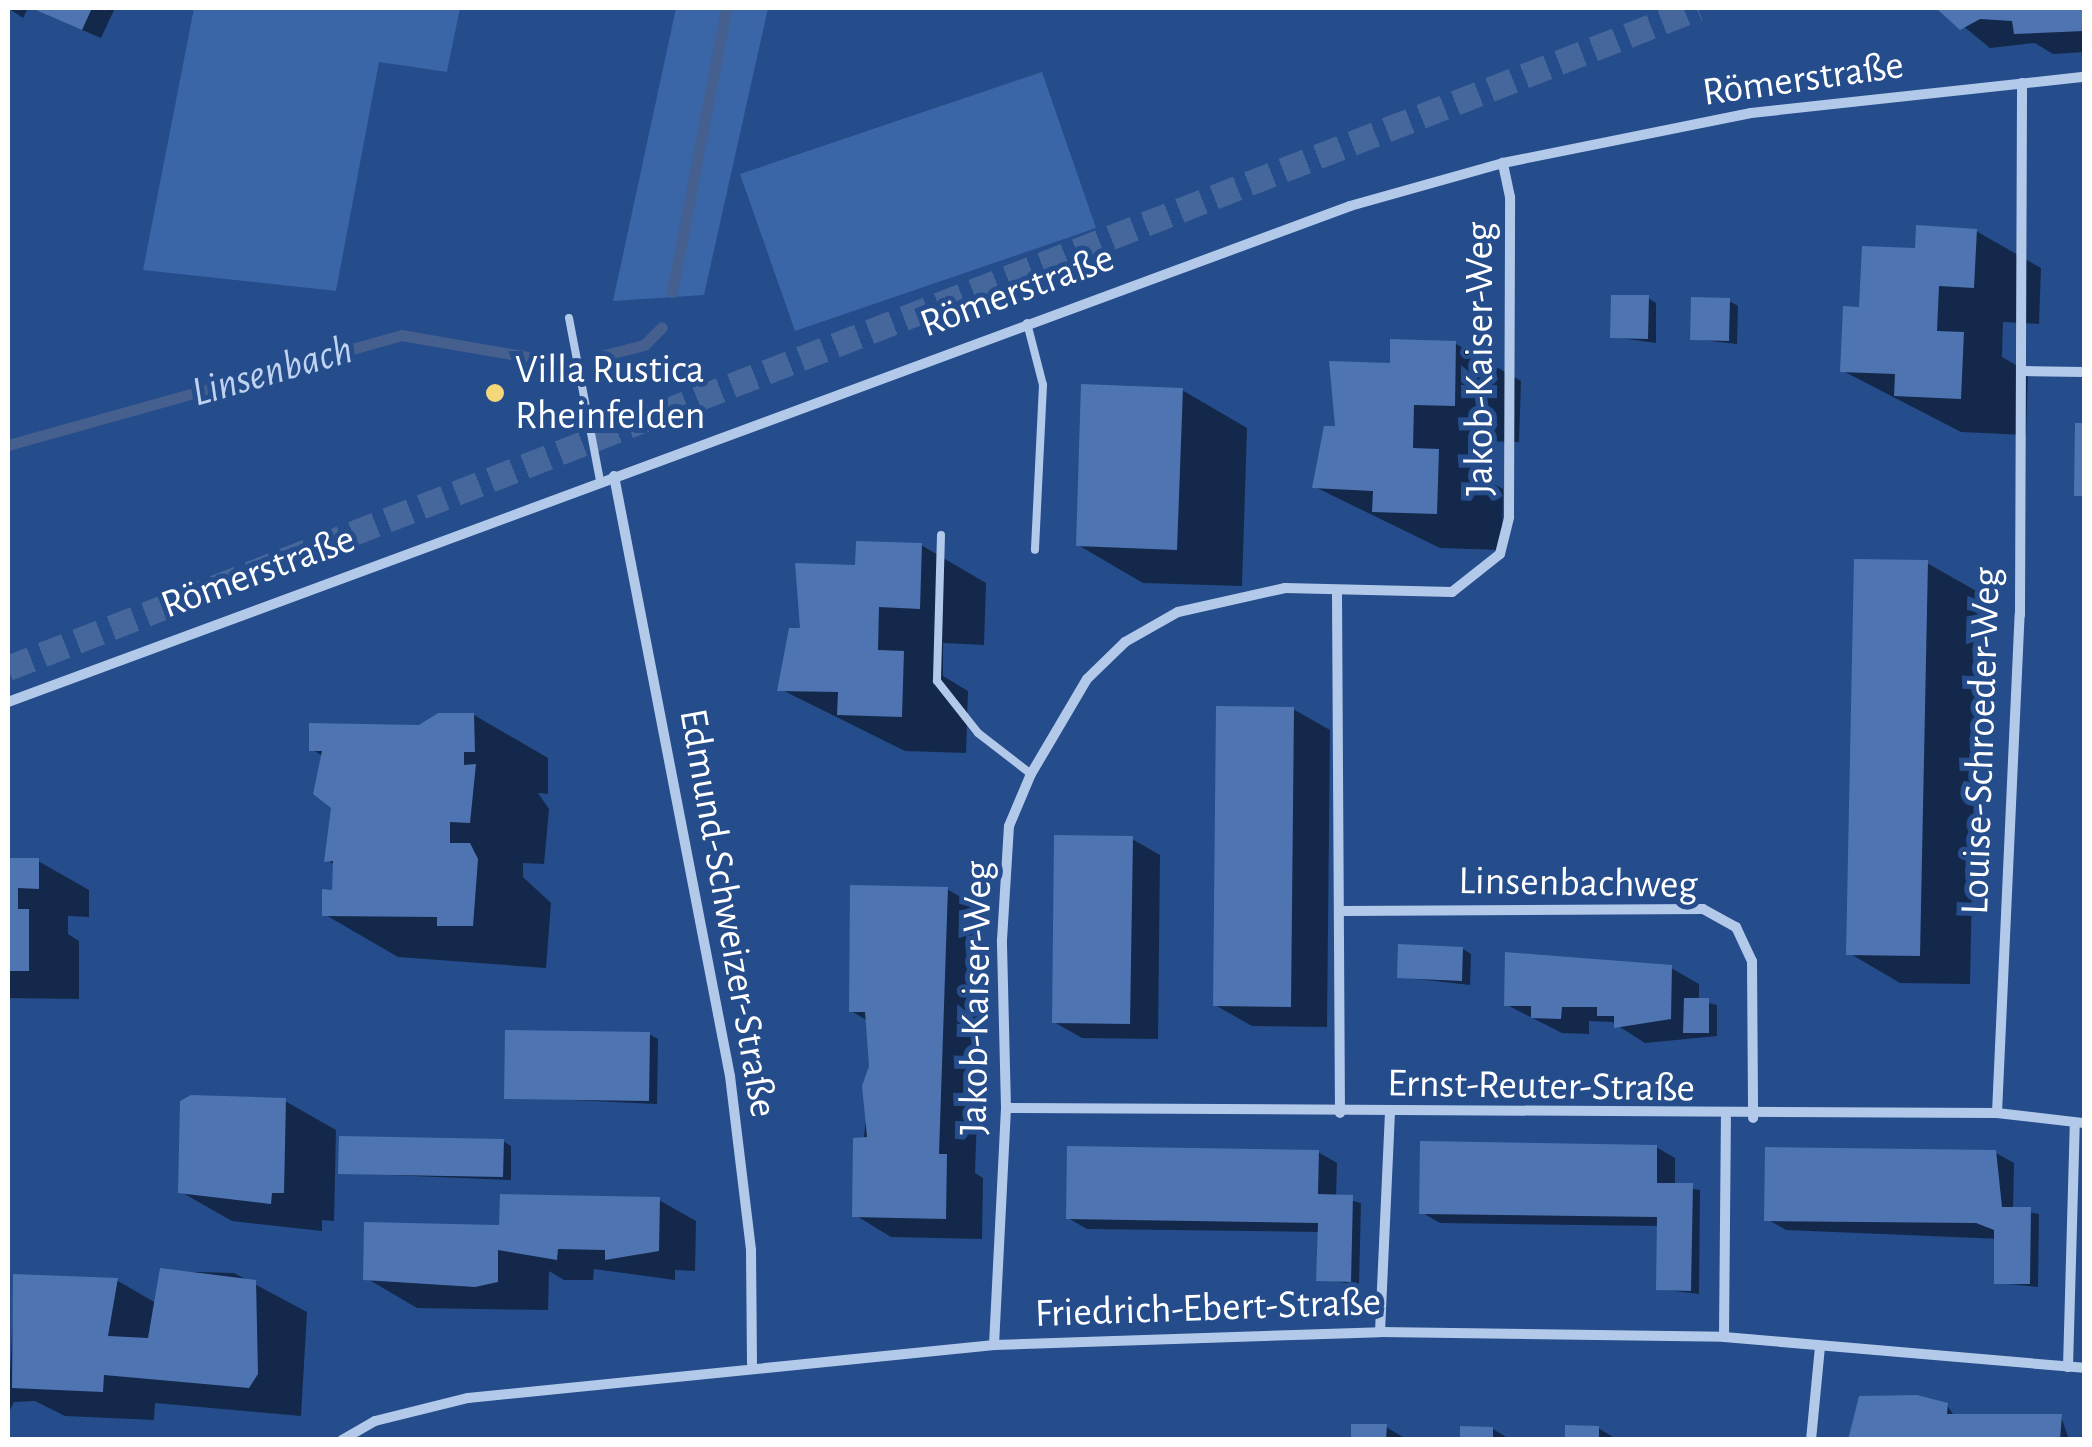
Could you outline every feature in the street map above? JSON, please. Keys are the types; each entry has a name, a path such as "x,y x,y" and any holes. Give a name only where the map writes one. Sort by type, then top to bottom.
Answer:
{"street":[{"name":"Römerstraße","path":"8,702 1027,322 1208,250 1502,163 1751,113 2084,78"},
{"name":"Louise-Schroeder-Weg","path":"1997,1114 2024,371 2022,82"},
{"name":"Jakob-Kaiser-Weg","path":"994,1345 1006,1108 1008,845 1031,774 1056,722 1125,642 1234,595 1452,592 1500,554 1509,516 1510,197 1502,163"},
{"path":"2024,371 2084,372"},
{"name":"Edmund-Schweizer-Straße","path":"614,476 730,1076 751,1250 752,1363"},
{"path":"1336,594 1342,911 1340,1113"},
{"name":"Linsenbachweg","path":"1342,911 1703,909 1736,926 1752,961 1753,1118"},
{"name":"Ernst-Reuter-Straße","path":"1006,1108 1726,1118 1997,1114 2080,1123 2068,1367"},
{"path":"1380,1332 1390,1114"},
{"path":"1724,1337 1726,1118"},
{"name":"Friedrich-Ebert-Straße","path":"342,1440 374,1421 468,1398 752,1363 994,1345 1380,1332 1724,1337 2084,1368"},
{"path":"1810,1440 1820,1347"}],"lane":[{"path":"569,318 600,481"},
{"path":"1027,322 1043,386 1034,550"},
{"path":"941,534 936,681 978,733 1031,774"}],"shaded area":[{"path":"194,8 460,8 447,72 379,62 336,291 143,270"},
{"path":"676,8 768,8 704,295 613,301"},
{"path":"1042,72 1096,228 795,331 740,174"}],"building":[{"path":"31,8 92,8 82,30"},
{"path":"1936,8 2084,8 2084,31 2014,34 2012,21 1980,19 1960,30"},
{"path":"1916,225 1977,229 1974,288 1939,286 1937,331 1964,332 1961,399 1894,396 1895,374 1840,372 1843,306 1859,307 1862,246 1915,248"},
{"path":"1611,295 1649,295 1648,339 1610,338"},
{"path":"1691,297 1730,298 1729,341 1690,340"},
{"path":"1390,339 1456,341 1455,406 1414,405 1413,448 1439,449 1437,514 1372,512 1373,491 1312,488 1324,426 1335,426 1329,361 1390,363"},
{"path":"1081,384 1183,388 1177,550 1076,546"},
{"path":"2075,423 2084,423 2084,496 2074,496"},
{"path":"856,541 922,543 920,609 879,607 878,650 904,651 902,717 837,715 838,692 777,691 789,628 800,628 795,563 855,565"},
{"path":"1854,559 1928,560 1920,956 1846,955"},
{"path":"1216,706 1294,707 1291,1007 1213,1006"},
{"path":"438,713 474,713 475,752 464,752 464,765 476,764 470,823 450,822 450,843 470,843 478,859 473,926 437,926 437,917 322,916 322,889 332,890 333,861 324,862 331,808 313,794 322,751 309,751 309,723 419,725"},
{"path":"1054,835 1133,836 1130,1024 1052,1023"},
{"path":"8,858 39,858 39,889 18,888 18,909 29,909 29,971 8,971"},
{"path":"850,885 948,887 939,1154 947,1154 946,1219 852,1217 853,1138 867,1137 862,1086 869,1066 865,1012 849,1012"},
{"path":"1398,944 1463,947 1462,981 1397,978"},
{"path":"1505,952 1672,965 1671,1019 1614,1028 1614,1016 1597,1016 1597,1007 1562,1007 1561,1019 1531,1018 1531,1006 1504,1006"},
{"path":"1684,998 1709,998 1709,1033 1683,1033"},
{"path":"505,1030 650,1032 649,1101 504,1099"},
{"path":"191,1095 286,1098 284,1193 272,1193 271,1204 178,1193 180,1101"},
{"path":"339,1136 504,1139 503,1177 338,1174"},
{"path":"1420,1141 1657,1145 1657,1183 1693,1183 1691,1291 1656,1290 1657,1217 1419,1214"},
{"path":"1067,1146 1319,1150 1318,1194 1353,1195 1351,1282 1316,1281 1318,1223 1066,1219"},
{"path":"1765,1147 1996,1150 2002,1207 2031,1207 2030,1284 1994,1284 1994,1230 1976,1223 1764,1221"},
{"path":"500,1194 660,1197 659,1251 605,1260 605,1250 558,1249 557,1260 498,1250 498,1282 475,1287 363,1280 364,1222 499,1225"},
{"path":"160,1268 256,1280 258,1374 249,1388 104,1375 103,1392 12,1388 13,1274 118,1278 108,1336 148,1338"},
{"path":"1917,1395 1948,1403 1947,1414 2062,1414 2060,1440 1848,1440 1859,1396"},
{"path":"1351,1424 1387,1424 1386,1440 1351,1440"},
{"path":"1565,1425 1599,1426 1599,1440 1565,1440"},
{"path":"1460,1426 1493,1427 1493,1440 1460,1440"}],"waterway":[{"path":"672,292 726,8"},
{"path":"597,357 644,345 662,327"},
{"name":"Linsenbach","path":"8,445 401,335 540,359"}],"tunnel":[{"path":"8,668 1698,8"}],"place":[{"name":"Villa Rustica Rheinfelden","path":"495,393"}]}
